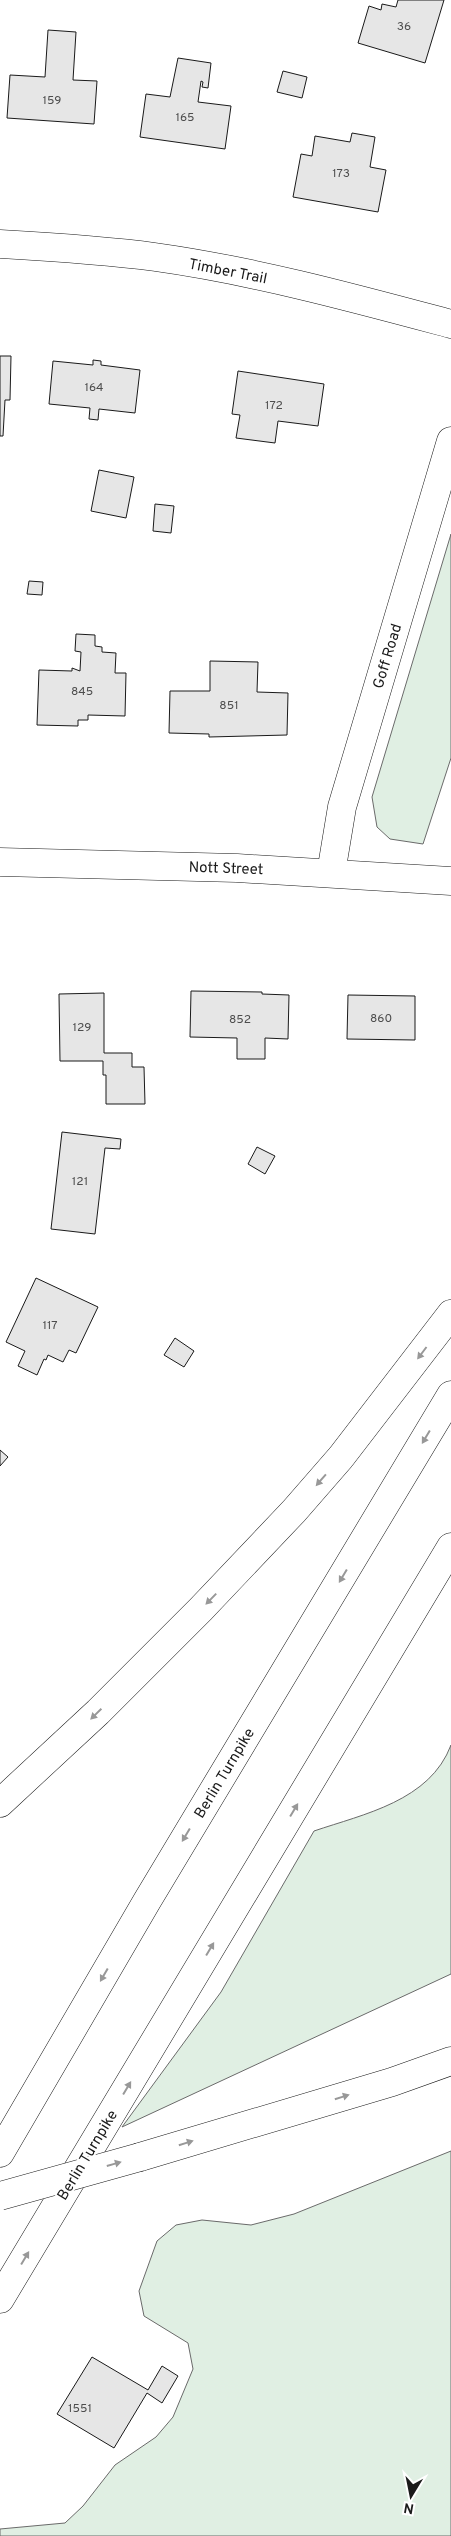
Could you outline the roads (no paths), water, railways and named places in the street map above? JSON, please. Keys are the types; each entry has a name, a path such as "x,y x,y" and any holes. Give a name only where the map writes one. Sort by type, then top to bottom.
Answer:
{"main road":[{"name":"Timber Trail","path":"0,244 122,253 219,268 291,283 451,324"},
{"name":"Goff Road","path":"331,873 342,807 451,441"},
{"name":"Nott Street","path":"0,862 237,868 451,880"},
{"path":"0,1803 98,1712 202,1609 287,1518 347,1450 451,1314"},
{"name":"Berlin Turnpike","path":"0,2153 147,1901 451,1395"},
{"name":"Berlin Turnpike","path":"0,2299 451,1547"},
{"path":"0,2196 140,2157 392,2082 451,2062"}]}
